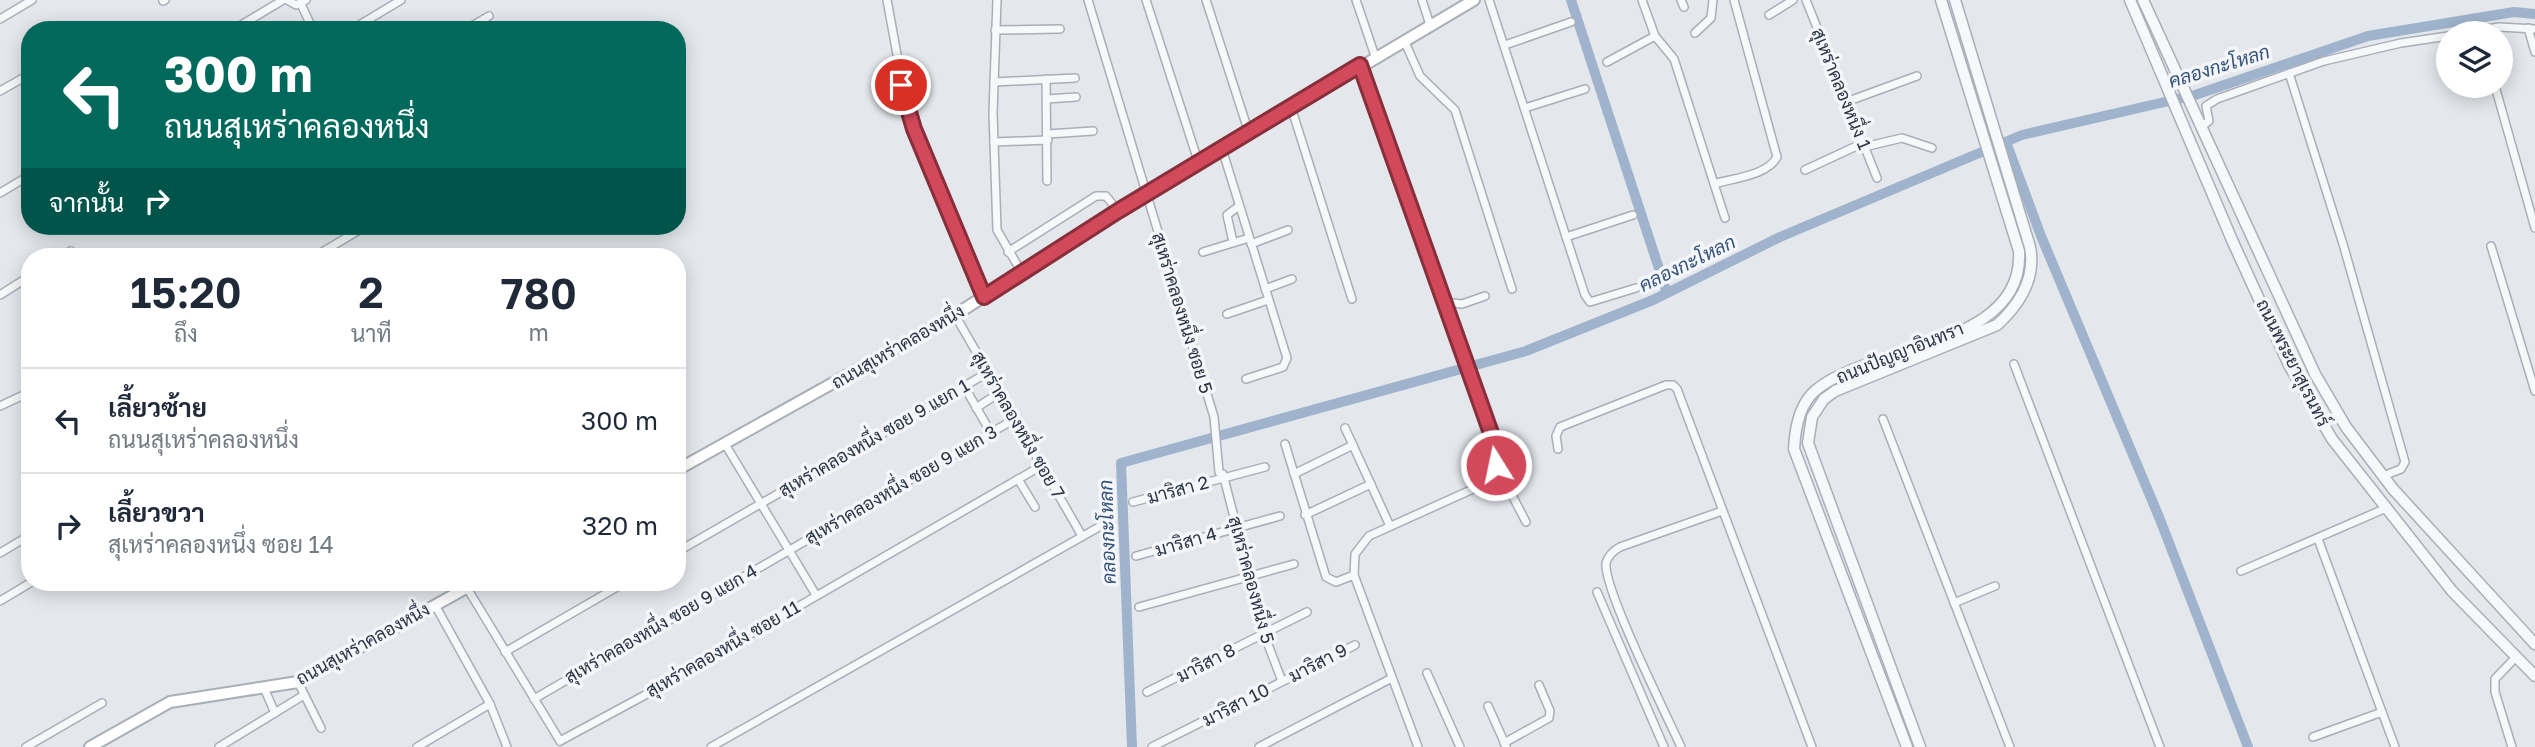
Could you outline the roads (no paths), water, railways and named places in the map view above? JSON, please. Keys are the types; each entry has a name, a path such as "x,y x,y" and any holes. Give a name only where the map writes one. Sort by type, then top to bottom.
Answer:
{"main road":[{"name":"ถนนสุเหร่าคลองหนึ่ง","path":"686,465 955,315 1118,211 1291,106 1474,0"},
{"name":"ถนนสุเหร่าคลองหนึ่ง","path":"90,747 170,702 298,682 460,591"}],"street":[{"path":"0,19 32,0"},
{"path":"249,21 285,0 292,5 303,2 310,21"},
{"path":"366,21 401,0"},
{"path":"887,0 908,114 984,297"},
{"path":"997,0 994,142 998,230 1022,273"},
{"name":"สุเหร่าคลองหนึ่ง ซอย 5","path":"1088,0 1217,431"},
{"path":"1146,0 1199,164"},
{"path":"1206,0 1249,133"},
{"path":"1356,0 1376,56"},
{"path":"1422,0 1430,25"},
{"path":"1489,0 1566,237 1590,302 1636,288"},
{"path":"1642,0 1655,36 1674,59 1725,218"},
{"path":"1695,33 1711,18 1713,0"},
{"path":"1714,184 1758,172 1774,163 1777,157 1734,0"},
{"path":"1769,15 1793,0"},
{"name":"สุเหร่าคลองหนึ่ง 1","path":"1805,0 1877,178"},
{"name":"ถนนปัญญาอินทรา","path":"1907,747 1794,449 1800,414 1814,391 1829,382 1960,331 1989,316 1999,307 2020,262 2019,251 1941,0"},
{"name":"ถนนปัญญาอินทรา","path":"1920,747 1808,443 1808,430 1812,416 1824,398 1835,391 1987,330 2004,319 2019,301 2033,260 1955,0"},
{"name":"ถนนพระยาสุเรนทร์","path":"2130,0 2179,119 2290,365 2332,439 2384,509 2452,591 2515,659 2535,676"},
{"name":"ถนนพระยาสุเรนทร์","path":"2143,0 2315,374 2346,427 2383,476 2535,644"},
{"path":"480,21 489,16"},
{"path":"1505,45 1571,22"},
{"path":"2513,29 2532,28 2535,52"},
{"path":"995,30 1060,29"},
{"path":"1607,62 1655,36"},
{"path":"2201,127 2209,121 2206,106 2208,103 2289,73 2354,53 2436,38"},
{"path":"1404,40 1420,76 1455,110 1512,289"},
{"path":"1360,65 1467,363 1496,455 1493,474 1483,484 1391,526 1361,543 1355,554 1354,575 1418,747"},
{"path":"2289,73 2343,244 2405,462 2401,468 2383,476"},
{"path":"1846,102 1917,76"},
{"path":"994,82 1075,78"},
{"path":"0,91 21,79"},
{"path":"1046,79 1047,181"},
{"path":"1525,108 1585,89"},
{"path":"1047,99 1076,97"},
{"path":"2498,98 2535,228"},
{"path":"1291,106 1352,299"},
{"path":"994,142 1093,131"},
{"path":"1805,170 1863,145 1902,138 1932,148"},
{"path":"1222,149 1286,363 1283,367 1246,379"},
{"path":"0,193 21,180"},
{"path":"1008,252 1096,196 1106,196 1118,211"},
{"path":"1233,242 1227,215 1239,206"},
{"path":"1566,237 1633,215"},
{"path":"1203,251 1288,230"},
{"path":"329,248 351,235"},
{"path":"2491,246 2535,391"},
{"path":"1265,289 1292,279"},
{"path":"0,295 21,282"},
{"path":"1443,302 1462,304 1485,296"},
{"path":"1227,314 1268,300"},
{"name":"สุเหร่าคลองหนึ่ง ซอย 7","path":"955,315 1082,536"},
{"path":"2014,364 2160,747"},
{"name":"สุเหร่าคลองหนึ่ง ซอย 9 แยก 1","path":"686,547 987,373"},
{"path":"1558,449 1556,436 1560,427 1673,385 1812,747"},
{"path":"964,386 991,433"},
{"path":"976,408 999,393"},
{"path":"0,406 21,396"},
{"path":"1883,419 2010,747"},
{"name":"สุเหร่าคลองหนึ่ง ซอย 9 แยก 3","path":"788,550 1013,420"},
{"path":"1345,428 1391,526"},
{"name":"สุเหร่าคลองหนึ่ง 5","path":"1217,431 1219,472 1223,478 1264,634 1282,681"},
{"path":"725,444 816,595"},
{"path":"1285,444 1326,577 1336,582 1354,575"},
{"path":"1294,474 1353,445"},
{"path":"1496,455 1516,453"},
{"name":"สุเหร่าคลองหนึ่ง ซอย 11","path":"474,591 505,652 561,744 1041,466"},
{"name":"มาริสา 2","path":"1133,502 1265,467"},
{"path":"1493,474 1513,497 1526,522"},
{"path":"1018,479 1035,507"},
{"path":"1306,514 1371,484"},
{"path":"2241,571 2384,509"},
{"path":"1681,747 1612,591 1606,562 1611,552 1619,547 1722,511"},
{"name":"มาริสา 4","path":"1136,556 1280,516"},
{"path":"711,747 1106,523"},
{"path":"2318,539 2395,747"},
{"path":"0,553 21,540"},
{"name":"สุเหร่าคลองหนึ่ง ซอย 9 แยก 4","path":"534,699 788,550"},
{"path":"1139,607 1294,564"},
{"path":"1954,603 1996,586"},
{"path":"0,601 21,588"},
{"path":"505,652 610,591"},
{"path":"1597,592 1664,747"},
{"path":"435,605 489,705 507,747"},
{"name":"มาริสา 8","path":"1147,692 1307,612"},
{"name":"มาริสา 9","path":"1282,681 1355,645"},
{"path":"2512,747 2495,692 2495,679 2515,659"},
{"path":"1427,673 1461,747"},
{"path":"1259,747 1391,680"},
{"name":"มาริสา 10","path":"1152,747 1282,681"},
{"path":"298,682 321,728"},
{"path":"1488,706 1505,745 1549,718 1550,711 1539,685"},
{"path":"264,688 275,713"},
{"path":"219,747 304,695"},
{"path":"26,747 102,703"},
{"path":"417,747 489,705"},
{"path":"2313,737 2382,712"}],"waterway":[{"path":"1571,0 1667,293"},
{"name":"คลองกะโหลก","path":"1132,747 1121,463 1526,351 1653,300 1780,237 2022,135 2195,95 2368,36 2514,12 2535,14"},
{"path":"2006,142 2041,236 2159,517 2248,747"}]}
